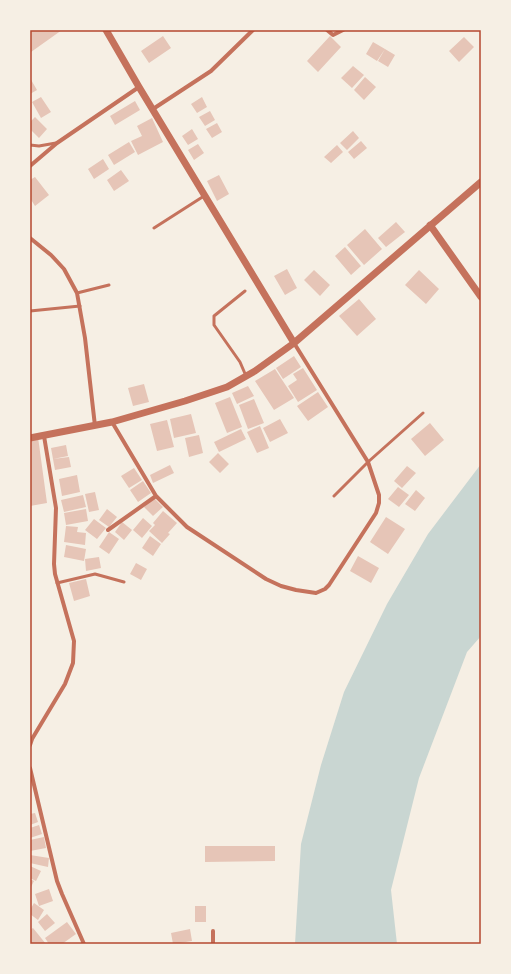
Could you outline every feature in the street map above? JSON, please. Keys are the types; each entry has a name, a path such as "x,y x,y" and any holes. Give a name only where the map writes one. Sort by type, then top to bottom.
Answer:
{"street":[{"path":"106,30 204,196 368,462 378,495 379,503 376,513 325,589 316,593 281,586 266,579 187,526 156,496 112,422"},
{"path":"153,110 211,71 254,30"},
{"path":"327,30 333,35 342,30"},
{"path":"30,166 58,143 139,88"},
{"path":"30,438 112,422 227,387 246,376 294,343 481,182"},
{"path":"430,225 481,297"},
{"path":"30,238 51,255 64,269 77,293 80,306 95,426"},
{"path":"30,745 32,739 65,684 73,663 74,641 57,583 54,564 56,508 44,436"},
{"path":"108,530 156,496"},
{"path":"30,768 38,805 62,894 84,944"},
{"path":"212,931 213,944"}],"lane":[{"path":"30,145 38,146 58,143"},
{"path":"154,228 204,196"},
{"path":"77,293 108,285"},
{"path":"245,291 214,316 213,322 240,362 246,376"},
{"path":"30,311 80,306"},
{"path":"334,496 368,462 423,413"},
{"path":"57,583 95,574 124,582"}],"shaded area":[{"path":"481,464 481,636 467,652 419,778 391,890 397,944 295,944 301,844 321,765 344,692 387,604 428,534"}],"building":[{"path":"30,30 62,30 31,52"},
{"path":"163,36 171,48 149,63 141,51"},
{"path":"330,36 341,47 318,72 307,61"},
{"path":"464,37 474,47 459,62 449,51"},
{"path":"373,42 385,49 377,61 366,54"},
{"path":"385,49 395,55 388,67 378,61"},
{"path":"353,66 364,75 352,88 341,78"},
{"path":"365,77 376,87 364,100 354,90"},
{"path":"30,78 37,90 30,94"},
{"path":"41,97 51,112 41,118 32,102"},
{"path":"202,97 207,107 197,113 191,104"},
{"path":"135,101 140,110 115,125 110,116"},
{"path":"210,111 215,120 205,126 199,117"},
{"path":"35,117 47,129 39,138 30,129 30,122"},
{"path":"152,118 163,142 138,155 131,141 142,136 137,126"},
{"path":"217,123 222,132 212,138 206,129"},
{"path":"192,129 198,139 188,145 182,136"},
{"path":"353,131 359,138 347,150 340,143"},
{"path":"361,141 367,148 354,159 348,152"},
{"path":"129,142 135,152 114,165 108,155"},
{"path":"198,144 204,153 194,160 188,150"},
{"path":"337,145 343,152 331,163 324,157"},
{"path":"103,159 109,169 94,179 88,169"},
{"path":"121,170 129,181 114,191 107,180"},
{"path":"219,175 229,194 217,201 207,181"},
{"path":"35,177 49,195 35,206 30,198 30,180"},
{"path":"396,222 405,232 386,247 378,238"},
{"path":"365,229 382,249 364,265 347,245"},
{"path":"345,247 361,266 351,275 335,256"},
{"path":"287,269 297,288 285,295 274,276"},
{"path":"314,270 330,285 320,296 304,280"},
{"path":"419,270 439,289 426,304 405,285"},
{"path":"359,299 376,319 357,336 339,316"},
{"path":"294,356 301,367 283,379 276,368"},
{"path":"303,368 317,390 298,402 288,386 297,380 293,374"},
{"path":"275,369 294,398 274,410 255,381"},
{"path":"144,384 149,402 133,406 128,388"},
{"path":"248,386 254,396 237,404 232,393"},
{"path":"318,392 328,407 308,421 297,406"},
{"path":"230,397 242,427 227,433 215,403"},
{"path":"254,399 264,423 248,429 239,405"},
{"path":"191,414 196,433 174,438 170,419"},
{"path":"280,419 288,433 270,442 263,428"},
{"path":"167,420 174,447 157,451 150,424"},
{"path":"430,423 444,440 425,456 411,439"},
{"path":"260,426 269,448 257,453 247,432"},
{"path":"241,429 246,439 219,452 214,442"},
{"path":"199,435 203,453 189,457 185,438"},
{"path":"38,437 47,503 30,506 30,438"},
{"path":"66,445 68,456 53,459 51,448"},
{"path":"218,453 229,464 220,473 209,462"},
{"path":"69,457 71,467 55,470 53,459"},
{"path":"170,465 174,473 153,483 150,475"},
{"path":"407,466 416,473 402,488 394,481"},
{"path":"134,468 142,480 129,488 121,476"},
{"path":"77,475 80,492 62,496 59,479"},
{"path":"143,481 151,493 138,502 130,490"},
{"path":"398,487 409,495 399,507 388,499"},
{"path":"416,490 425,498 415,511 405,504"},
{"path":"95,492 99,510 89,512 85,494"},
{"path":"83,495 86,507 64,512 61,500"},
{"path":"154,498 163,507 153,516 144,507"},
{"path":"86,509 88,521 66,525 64,513"},
{"path":"107,509 117,517 109,527 99,520"},
{"path":"163,511 177,523 162,543 149,531 155,525 153,523"},
{"path":"386,517 405,529 388,554 370,542"},
{"path":"143,518 152,526 142,538 133,530"},
{"path":"94,519 106,528 97,539 85,530"},
{"path":"122,522 132,530 124,540 115,532"},
{"path":"66,526 78,527 77,532 86,533 85,545 64,542"},
{"path":"109,532 119,539 109,554 99,547"},
{"path":"150,536 161,544 153,556 142,548"},
{"path":"66,545 86,549 84,561 64,557"},
{"path":"358,556 379,568 371,583 350,571"},
{"path":"99,557 101,568 86,571 85,559"},
{"path":"136,563 147,569 141,580 130,574"},
{"path":"86,579 90,596 74,601 69,583"},
{"path":"35,813 38,822 30,825 30,814"},
{"path":"39,825 42,834 30,838 30,828"},
{"path":"44,837 46,848 30,851 30,840"},
{"path":"205,846 275,846 275,861 205,862"},
{"path":"30,855 49,858 48,867 30,863"},
{"path":"30,866 41,871 36,881 30,878"},
{"path":"30,879 34,881 30,889"},
{"path":"49,889 53,901 39,906 35,894"},
{"path":"34,903 44,910 38,920 30,914 30,910"},
{"path":"195,906 206,906 206,922 195,922"},
{"path":"47,914 55,923 45,931 38,922"},
{"path":"67,922 76,934 62,944 49,944 45,938"},
{"path":"33,928 46,944 32,944 30,941 30,930"},
{"path":"190,929 192,941 173,944 171,933"}]}
